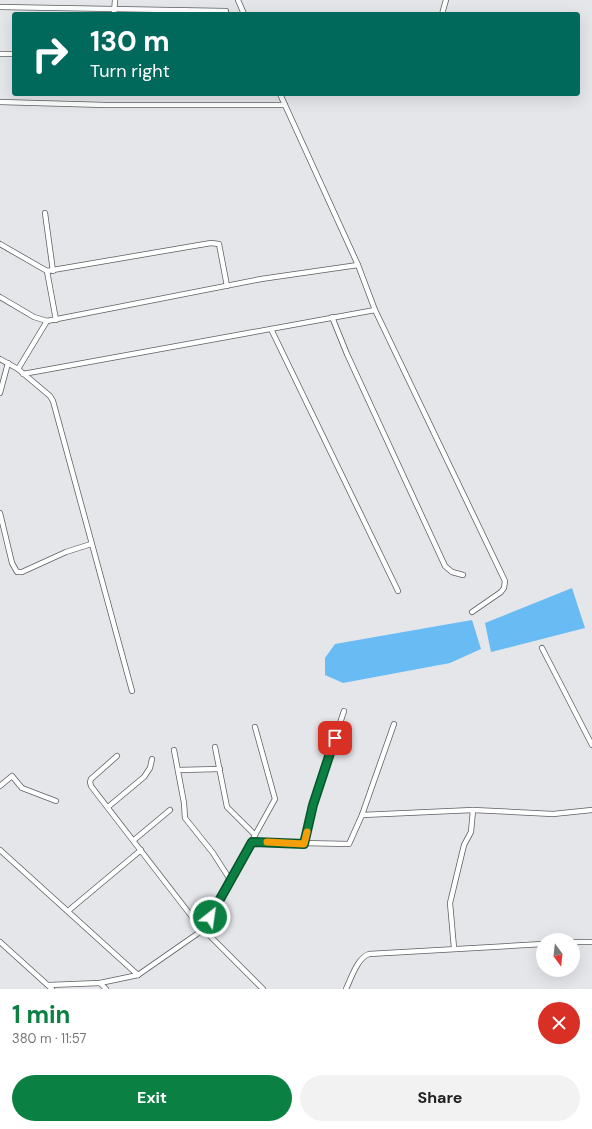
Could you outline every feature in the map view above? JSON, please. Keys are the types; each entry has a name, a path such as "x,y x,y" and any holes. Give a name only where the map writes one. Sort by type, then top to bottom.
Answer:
{"street":[{"path":"114,12 115,0"},
{"path":"238,0 243,12"},
{"path":"443,12 446,0"},
{"path":"0,7 114,12 226,11"},
{"path":"0,54 12,54"},
{"path":"281,96 358,265 375,310 505,582 504,588 501,592 472,612"},
{"path":"0,102 129,105 286,105"},
{"path":"45,213 53,272"},
{"path":"0,244 47,272 53,272 211,243 219,244 227,286"},
{"path":"0,297 34,317 47,321 227,286 358,265"},
{"path":"47,272 56,320"},
{"path":"23,374 375,310"},
{"path":"332,317 347,354 445,566 452,572 463,575"},
{"path":"18,369 47,321"},
{"path":"271,329 398,591"},
{"path":"0,359 18,369 50,396 53,401 132,690"},
{"path":"0,393 8,363"},
{"path":"0,513 12,563 16,572 22,572 66,552 91,544"},
{"path":"542,648 592,745"},
{"path":"304,844 313,805 344,711"},
{"path":"252,842 349,844 362,814 394,724"},
{"path":"0,942 51,987 100,983 138,976 203,929 231,881 275,796 255,727"},
{"path":"215,747 229,811 255,835"},
{"path":"174,750 184,803 184,818 213,853 231,881"},
{"path":"117,756 91,779 91,786 203,929 263,989"},
{"path":"108,807 144,777 150,768 152,759"},
{"path":"178,770 220,769"},
{"path":"0,786 12,776 22,788 56,801"},
{"path":"134,840 170,810"},
{"path":"362,814 473,810 553,814 592,810"},
{"path":"454,948 450,903 464,845 471,832 473,810"},
{"path":"0,850 68,910 138,976"},
{"path":"68,910 141,850"},
{"path":"580,942 592,942"},
{"path":"346,989 358,965 367,955 386,952 536,944"},
{"path":"100,983 106,989"}],"water":[{"path":"572,588 585,628 491,652 485,623"},
{"path":"472,620 481,649 450,663 343,683 325,675 325,658 335,644"}],"slow traffic":[{"path":"267,842 304,844 307,832"}],"route":[{"path":"210,917 252,842 304,844 313,805 335,738"}]}
